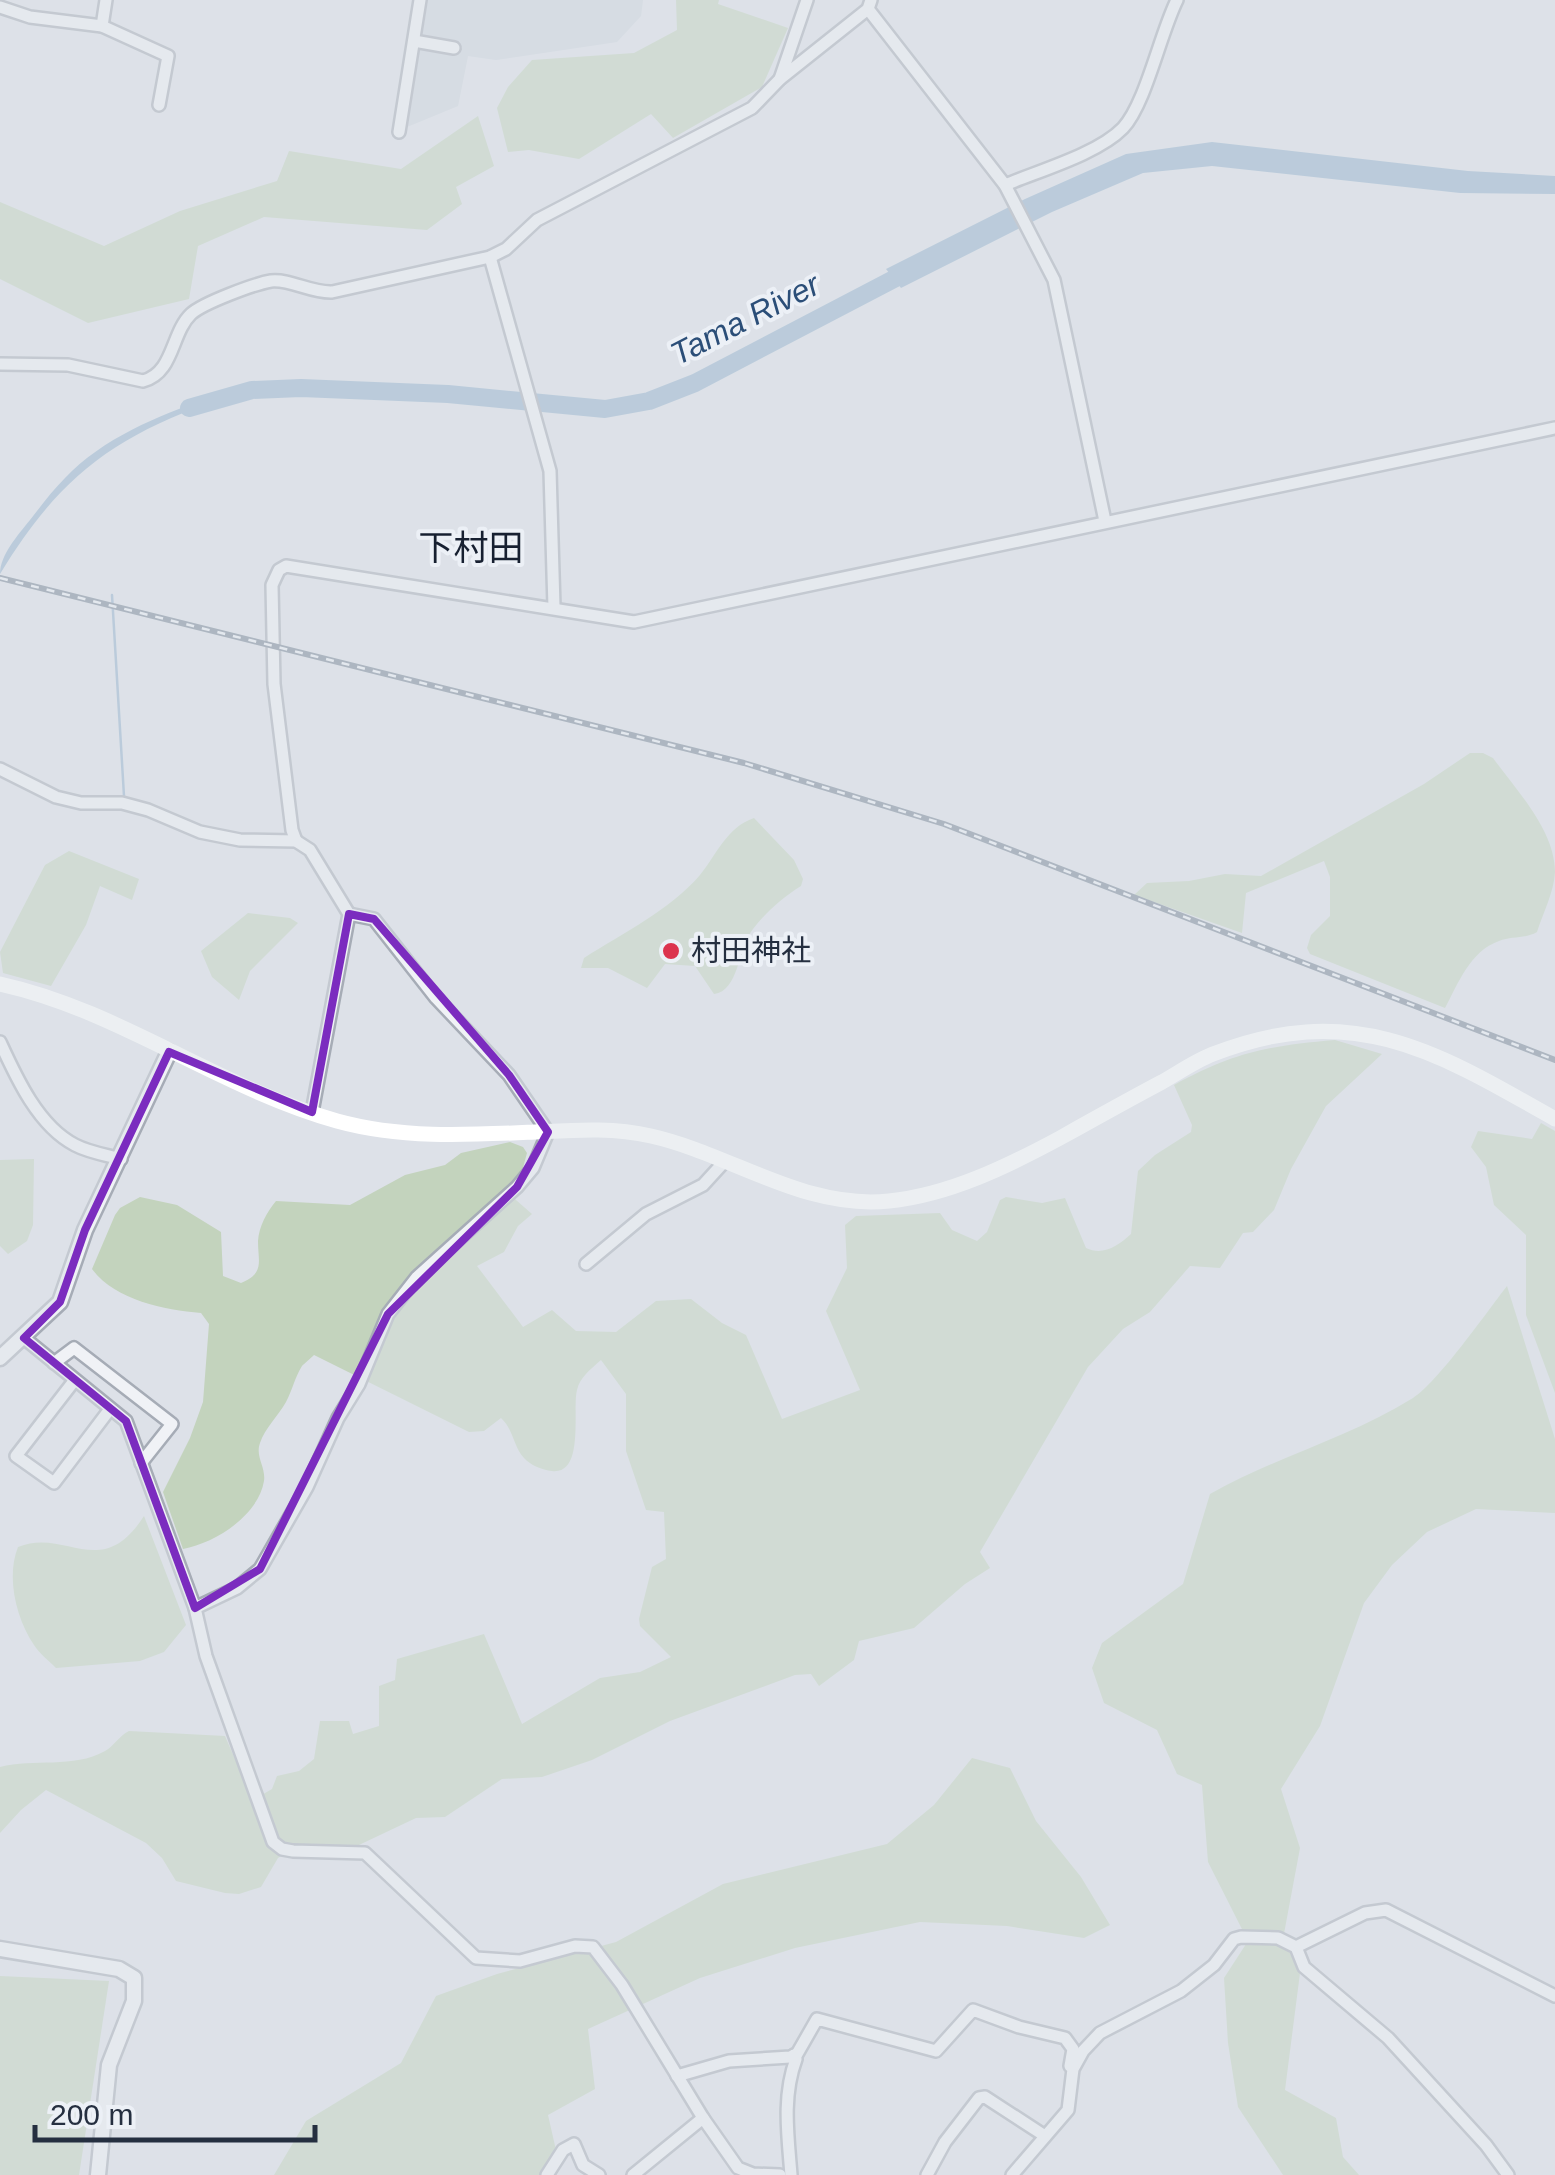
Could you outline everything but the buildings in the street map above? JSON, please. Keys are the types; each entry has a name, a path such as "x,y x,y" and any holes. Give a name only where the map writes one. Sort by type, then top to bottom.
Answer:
{"main road":[{"path":"0,984 57,999 262,1096 339,1122 432,1134 587,1128 652,1136 813,1194 848,1200 888,1201 926,1193 1017,1161 1211,1055 1283,1034 1342,1030 1424,1050 1466,1068 1555,1120"}],"street":[{"path":"102,26 106,0"},
{"path":"399,132 420,0"},
{"path":"780,79 807,0"},
{"path":"1007,191 1090,149 1125,126 1177,0"},
{"path":"0,364 68,366 142,381 154,378 161,370 195,311 247,289 271,281 332,292 490,257 506,249 537,220 752,108 780,79 869,4 1007,191 1054,280 1106,521"},
{"path":"0,8 30,17 102,26 168,56 159,105"},
{"path":"414,41 454,48"},
{"path":"490,257 550,471 554,607"},
{"path":"296,841 274,684 272,585 279,570 286,566 634,622 1555,428"},
{"path":"0,768 56,797 80,803 122,803 200,832 240,840 296,841 310,850 349,914 312,1112"},
{"path":"196,1608 237,1588 260,1569 359,1384 388,1314 417,1277 517,1187 533,1168 548,1132 509,1075 436,998 374,920 349,914"},
{"path":"0,1042 26,1098 56,1130 78,1147 121,1159"},
{"path":"0,1358 60,1302 84,1230 169,1052"},
{"path":"586,1264 646,1214 703,1184 724,1162"},
{"path":"24,1338 126,1421 196,1608 206,1656 273,1842 282,1850 366,1853 476,1958 503,1962 575,1946 593,1947 622,1985 703,2118 743,2172 780,2175"},
{"path":"54,1364 74,1348 172,1424 141,1462"},
{"path":"74,1381 16,1456 54,1483 110,1410"},
{"path":"1296,1947 1365,1912 1386,1910 1555,1996"},
{"path":"1012,2175 1068,2110 1072,2069 1100,2033 1181,1991 1214,1966 1234,1939 1278,1938 1296,1947 1304,1967 1388,2038 1486,2145 1508,2175"},
{"path":"0,1950 119,1969 134,1978 134,2002 109,2066 98,2175"},
{"path":"791,2175 786,2104 794,2055 818,2019 936,2052 973,2010 1019,2027 1066,2038 1073,2049 1069,2065 1072,2069"},
{"path":"676,2076 729,2062 794,2055"},
{"path":"926,2175 945,2142 979,2098 985,2097 1045,2136"},
{"path":"633,2175 703,2118"},
{"path":"547,2175 563,2150 574,2144 583,2165 600,2175"}],"highlighted area":[{"path":"349,914 374,919 509,1075 548,1132 517,1187 388,1314 260,1569 195,1608 126,1421 24,1338 60,1302 85,1230 169,1052 312,1112"}],"shaded area":[{"path":"428,0 643,0 641,16 617,42 496,60 468,56 458,106 407,127"}],"green space":[{"path":"676,0 719,0 718,4 788,28 762,87 673,138 651,114 579,159 529,150 508,152 497,108 508,87 532,60 634,53 677,30"},
{"path":"478,116 494,166 456,187 462,204 427,230 264,217 198,246 189,299 88,323 0,279 0,202 104,246 180,211 277,181 289,151 401,169"},
{"path":"1470,753 1493,758 1523,797 1549,841 1555,872 1537,932 1499,941 1480,952 1445,1008 1310,954 1307,948 1311,935 1330,916 1330,877 1324,861 1246,893 1242,933 1134,895 1147,883 1225,874 1261,876 1424,784"},
{"path":"754,818 794,860 803,879 801,886 753,929 729,985 714,994 695,966 665,964 647,988 608,968 581,968 584,958 688,888 730,834"},
{"path":"69,851 139,879 132,900 100,886 86,925 51,986 3,973 0,952 45,865"},
{"path":"248,913 290,918 298,923 250,971 239,1000 212,977 201,951"},
{"path":"1335,1040 1382,1054 1326,1106 1291,1169 1274,1210 1253,1232 1243,1233 1220,1268 1190,1266 1150,1312 1123,1329 1088,1367 980,1552 990,1568 914,1628 859,1641 854,1660 819,1686 811,1674 795,1675 670,1721 592,1760 542,1777 502,1779 445,1817 416,1818 342,1853 284,1854 261,1887 239,1894 176,1881 162,1858 146,1843 46,1790 0,1833 0,1767 80,1760 108,1749 129,1731 225,1736 248,1789 260,1796 272,1789 277,1776 299,1771 314,1759 320,1721 349,1721 353,1734 379,1726 379,1686 395,1680 397,1659 484,1634 522,1724 600,1678 640,1672 671,1657 640,1626 639,1619 652,1567 666,1559 664,1512 646,1510 626,1451 626,1394 601,1360 583,1377 577,1390 575,1439 569,1463 552,1471 536,1467 524,1458 501,1418 484,1431 469,1432 314,1355 302,1366 286,1402 260,1443 264,1481 253,1506 221,1534 183,1549 163,1492 203,1402 209,1324 201,1313 156,1306 127,1296 92,1269 120,1208 140,1197 177,1205 221,1232 223,1276 241,1283 257,1271 260,1230 276,1201 350,1205 405,1175 445,1165 461,1153 510,1142 527,1153 521,1175 507,1192 532,1214 518,1226 504,1252 477,1266 523,1327 552,1310 576,1331 616,1332 656,1301 691,1299 722,1323 746,1335 782,1419 860,1390 826,1311 847,1268 845,1225 856,1216 940,1213 952,1230 977,1241 987,1232 1000,1200 1006,1197 1042,1203 1065,1198 1086,1248 1110,1248 1131,1234 1138,1171 1191,1132 1192,1125 1174,1085 1252,1052"},
{"path":"1541,1123 1555,1131 1555,1393 1526,1315 1526,1235 1494,1205 1486,1167 1471,1147 1478,1131 1532,1139"},
{"path":"34,1159 33,1225 27,1241 8,1254 0,1246 0,1160"},
{"path":"1507,1286 1555,1439 1555,1513 1476,1509 1427,1532 1392,1565 1364,1603 1320,1726 1281,1789 1300,1848 1283,1939 1300,1973 1285,2090 1336,2118 1343,2157 1359,2175 1283,2175 1238,2107 1228,2043 1224,1978 1248,1941 1208,1862 1202,1785 1177,1774 1157,1730 1104,1703 1092,1668 1102,1643 1183,1584 1210,1494 1363,1425 1413,1398 1448,1363"},
{"path":"144,1516 186,1625 164,1652 140,1661 56,1668 34,1645 22,1623 13,1584 18,1547 52,1543 98,1550 128,1536"},
{"path":"972,1758 1010,1768 1036,1821 1081,1877 1110,1925 1084,1938 1007,1926 920,1922 795,1948 700,1978 588,2029 595,2089 548,2115 558,2159 555,2175 274,2175 306,2121 401,2063 436,1996 497,1974 616,1942 723,1884 887,1844 934,1805"},
{"path":"0,1976 109,1981 79,2175 0,2175"}],"water":[{"path":"1212,142 1468,171 1555,176 1555,194 1460,193 1212,166 1143,173 1052,212 901,288 886,269 1025,199 1126,154"},
{"path":"208,398 210,403 142,432 88,468 42,514 0,574 15,539 80,464 132,430"}],"waterway":[{"name":"Tama River","path":"189,408 252,390 301,388 448,394 605,409 649,401 695,383 913,269"},
{"path":"112,595 124,796"}],"railway":[{"path":"0,578 744,763 944,824 1555,1060"}],"place":[{"name":"村田神社","path":"671,951"}],"district":[{"name":"下村田","path":"471,548"}]}
